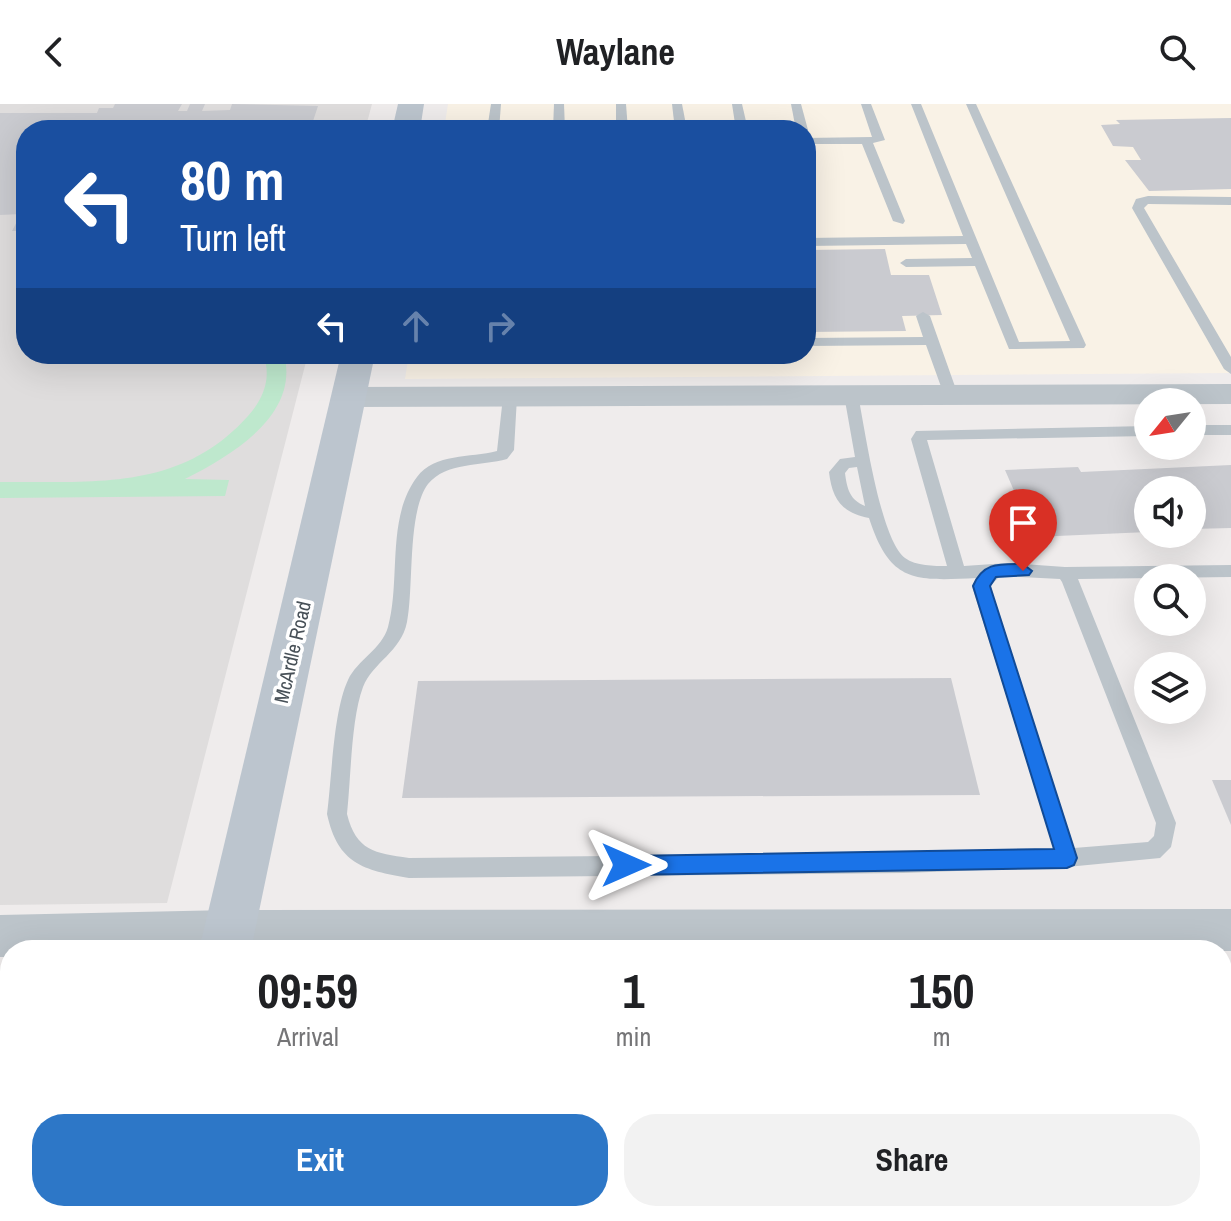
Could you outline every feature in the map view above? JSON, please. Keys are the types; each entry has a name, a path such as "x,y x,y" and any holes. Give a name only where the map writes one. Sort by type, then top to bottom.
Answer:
{"main road":[{"name":"McArdle Road","path":"227,940 356,364"}],"street":[{"path":"349,397 1231,394"},
{"path":"0,936 227,940 1231,930"}],"lane":[{"path":"816,141 879,140 866,104"},
{"path":"916,104 1014,346 1079,345 971,104"},
{"path":"866,140 899,221"},
{"path":"1231,201 1148,200 1140,202 1138,208 1231,369"},
{"path":"816,242 971,240"},
{"path":"898,241 908,269 980,262"},
{"path":"923,316 951,395"},
{"path":"816,342 931,341"},
{"path":"851,395 876,513 889,555 900,564 921,570 1065,573 1231,571"},
{"path":"510,397 506,450 502,455 455,462 437,469 420,482 412,505 393,642 355,683 337,814 340,835 353,852 374,862 409,868 1067,858 1153,851 1164,840 1166,823 1065,573"},
{"path":"1206,430 1231,430"},
{"path":"957,570 919,439 921,435 1134,431"},
{"path":"865,461 845,463 837,472 838,488 842,500 850,508 860,513 876,513"},
{"path":"993,571 981,586 1067,858"}],"shaded area":[{"path":"0,104 372,104 368,120 16,120 16,364 305,364 167,903 0,905"},
{"path":"448,104 1231,104 1231,373 405,379 407,364 816,364 816,120 446,120"}],"green space":[{"path":"266,364 285,364 282,396 272,414 241,445 185,479 229,480 225,496 0,498 0,482 101,481 164,470 194,458 222,441 254,409 262,395"}],"building":[{"path":"115,104 182,104 178,111 187,111 190,104 205,104 202,111 230,110 232,104 318,106 313,120 16,120 16,214 0,215 0,113 97,113 99,108 113,108"},
{"path":"1231,118 1231,189 1149,191 1125,160 1141,160 1133,147 1113,146 1101,125 1120,124 1116,120"},
{"path":"885,249 891,275 929,275 942,315 902,316 906,331 816,332 816,250"},
{"path":"1231,465 1231,528 1206,529 1206,476 1134,476 1134,533 1034,537 1005,470 1078,467 1081,472"},
{"path":"951,678 980,795 402,798 418,681"},
{"path":"1212,780 1231,780 1231,825"}],"route":[{"path":"626,865 1067,858 981,586 993,571 1023,571"}]}
